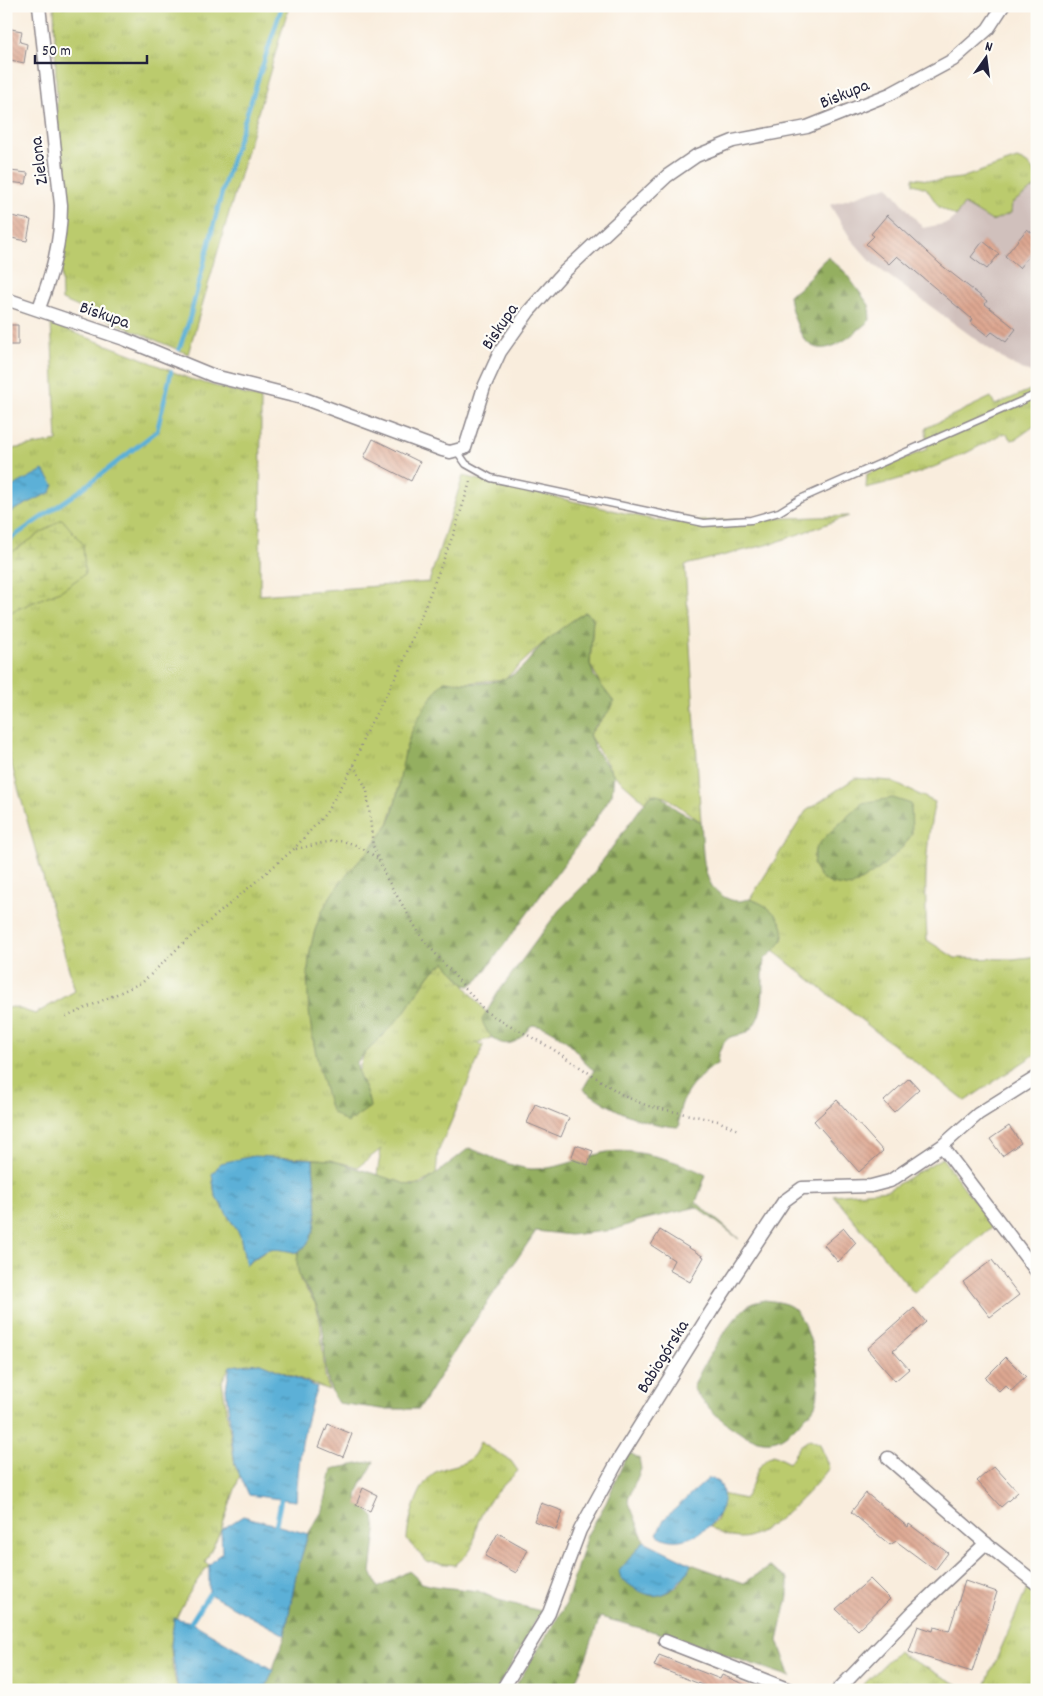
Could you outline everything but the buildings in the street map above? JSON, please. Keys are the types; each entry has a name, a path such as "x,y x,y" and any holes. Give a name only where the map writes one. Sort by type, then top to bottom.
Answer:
{"street":[{"name":"Zielona","path":"39,6 61,213 61,229 54,270 39,308"},
{"name":"Biskupa","path":"6,300 39,308 124,339 214,376 302,398 442,450 457,451 465,448 484,387 500,352 529,311 562,274 666,176 696,156 733,141 807,127 890,94 953,60 988,29 1003,6"},
{"name":"Babiogórska","path":"502,1690 549,1613 580,1530 619,1459 784,1201 802,1188 871,1186 890,1181 942,1146 978,1114 1037,1078"},
{"path":"942,1146 1037,1272"},
{"path":"888,1458 986,1543 1037,1584"},
{"path":"838,1690 915,1610 986,1543"},
{"path":"665,1641 790,1690"}],"lane":[{"path":"457,451 466,464 491,478 704,523 751,520 779,512 800,498 1037,394"}],"path":[{"path":"66,1017 143,982 180,947 294,849 326,813 354,765 365,734 401,667 421,621 454,533 468,483 476,471"},
{"path":"354,765 366,790 376,858 422,938 486,1012 551,1048 624,1096 648,1106 718,1121 738,1130"},
{"path":"294,849 333,840 349,841 376,858"}],"shaded area":[{"path":"888,186 923,228 948,223 956,216 964,204 1012,203 1037,186 1037,376 1007,362 874,265 851,239 830,205"}],"green space":[{"path":"54,6 289,6 188,354 62,300"},
{"path":"1017,159 1026,163 1032,169 1036,176 1037,186 1012,203 1011,213 992,221 964,204 956,216 939,207 926,188 913,184 913,178 936,181 961,178"},
{"path":"828,257 844,271 869,305 870,320 841,342 830,347 821,348 812,346 804,338 794,318 789,295 801,287"},
{"path":"51,324 131,354 190,379 261,399 260,595 429,582 463,476 664,522 849,516 774,543 685,565 701,822 666,797 651,795 645,802 614,775 589,735 612,707 590,664 593,618 585,612 542,644 505,679 467,683 444,681 410,735 397,796 387,827 315,931 309,958 312,1039 357,1076 364,1053 412,1001 430,974 445,961 486,1012 491,1038 476,1043 483,1045 480,1055 438,1152 436,1174 428,1180 414,1185 407,1185 377,1175 381,1149 358,1167 330,1160 288,1157 212,1174 215,1195 240,1235 246,1265 269,1250 274,1249 298,1253 300,1280 315,1303 320,1319 325,1376 329,1390 260,1363 230,1366 222,1381 235,1465 240,1475 221,1530 205,1562 209,1565 188,1595 175,1621 171,1643 174,1676 178,1690 6,1690 6,1008 14,1007 35,1014 75,991 6,745 6,450 57,441"},
{"path":"1037,387 1037,424 1016,439 1011,440 1007,434 1001,434 936,466 866,488 867,474 927,449 926,428 991,397 995,405"},
{"path":"62,519 83,544 85,574 62,590 6,614 6,556"},
{"path":"585,612 593,618 590,664 594,676 614,702 589,735 596,751 614,775 612,794 592,826 479,979 470,986 465,985 445,962 430,974 403,1014 357,1062 357,1068 370,1107 347,1123 331,1111 311,1028 308,1000 308,971 312,943 320,916 340,883 386,828 395,805 406,747 425,707 444,681 483,683 506,678 522,668 552,636"},
{"path":"855,778 890,781 935,802 927,853 927,940 955,958 1013,959 1037,956 1037,1053 965,1101 773,951 782,925 750,899 806,811"},
{"path":"657,794 679,811 701,822 704,864 708,879 714,889 731,900 751,899 759,902 776,915 783,927 782,940 764,960 763,994 758,1018 750,1030 741,1035 733,1036 725,1042 718,1054 718,1063 696,1081 690,1089 681,1106 679,1115 680,1125 677,1127 651,1123 627,1115 583,1089 594,1070 556,1033 532,1025 517,1041 508,1044 498,1042 490,1035 482,1020 497,994 559,910 587,882 645,802 651,795"},
{"path":"893,798 911,804 912,834 903,847 879,869 851,887 831,884 820,877 813,865 815,849 825,837 862,803"},
{"path":"469,1148 507,1163 531,1169 558,1166 614,1151 641,1153 669,1160 706,1175 696,1202 739,1239 697,1207 638,1221 614,1230 570,1235 536,1231 460,1343 419,1409 382,1409 338,1403 331,1391 328,1379 320,1315 315,1302 301,1280 297,1262 298,1253 307,1244 313,1233 315,1222 316,1197 313,1159 331,1160 412,1186 423,1184"},
{"path":"942,1158 993,1226 914,1293 833,1195 888,1190"},
{"path":"764,1300 786,1304 799,1315 810,1339 817,1369 818,1383 818,1395 810,1413 784,1436 776,1440 765,1441 753,1439 729,1425 699,1397 693,1388 709,1356 725,1331 749,1305"},
{"path":"810,1439 820,1444 829,1468 788,1511 762,1531 750,1536 731,1537 720,1533 710,1526 717,1520 722,1494 744,1499 751,1488 758,1470 766,1459 773,1455 789,1463 800,1446"},
{"path":"480,1442 511,1461 518,1471 486,1505 479,1519 471,1549 463,1558 455,1565 427,1562 407,1540 409,1524 419,1494 423,1485 434,1473 467,1461 472,1457"},
{"path":"628,1452 639,1458 641,1469 628,1500 644,1541 620,1571 621,1578 642,1591 661,1594 677,1586 691,1564 744,1583 769,1567 788,1579 788,1596 778,1641 791,1677 670,1636 600,1617 586,1658 571,1690 513,1690 566,1604 587,1535 606,1503"},
{"path":"374,1461 359,1489 357,1500 374,1517 376,1531 371,1572 378,1588 409,1571 422,1583 478,1591 498,1600 541,1611 497,1690 265,1690 285,1636 296,1575 308,1534 323,1510 332,1469"},
{"path":"1029,1584 1037,1589 1037,1690 983,1690"},
{"path":"897,1652 968,1690 858,1690"}],"water":[{"path":"43,470 54,485 51,492 10,512 6,508 6,490"},
{"path":"254,1156 313,1159 316,1209 313,1233 307,1244 298,1253 275,1249 270,1250 259,1255 246,1265 240,1235 215,1195 212,1174 221,1163"},
{"path":"260,1363 317,1387 302,1444 296,1501 249,1495 235,1465 226,1389 230,1366"},
{"path":"709,1478 719,1482 723,1495 722,1507 706,1529 694,1536 681,1540 668,1539 657,1534 664,1519"},
{"path":"243,1516 308,1534 296,1575 285,1635 209,1594 209,1565 222,1552 221,1530"},
{"path":"644,1541 691,1564 678,1583 664,1594 650,1595 635,1589 621,1578 619,1571"},
{"path":"174,1618 191,1622 273,1670 265,1690 178,1690 171,1646"}],"waterway":[{"path":"179,349 189,321 225,181 282,6"},
{"path":"6,542 82,489 157,431 171,372"},
{"path":"276,1525 281,1500"},
{"path":"191,1622 209,1594"}]}
